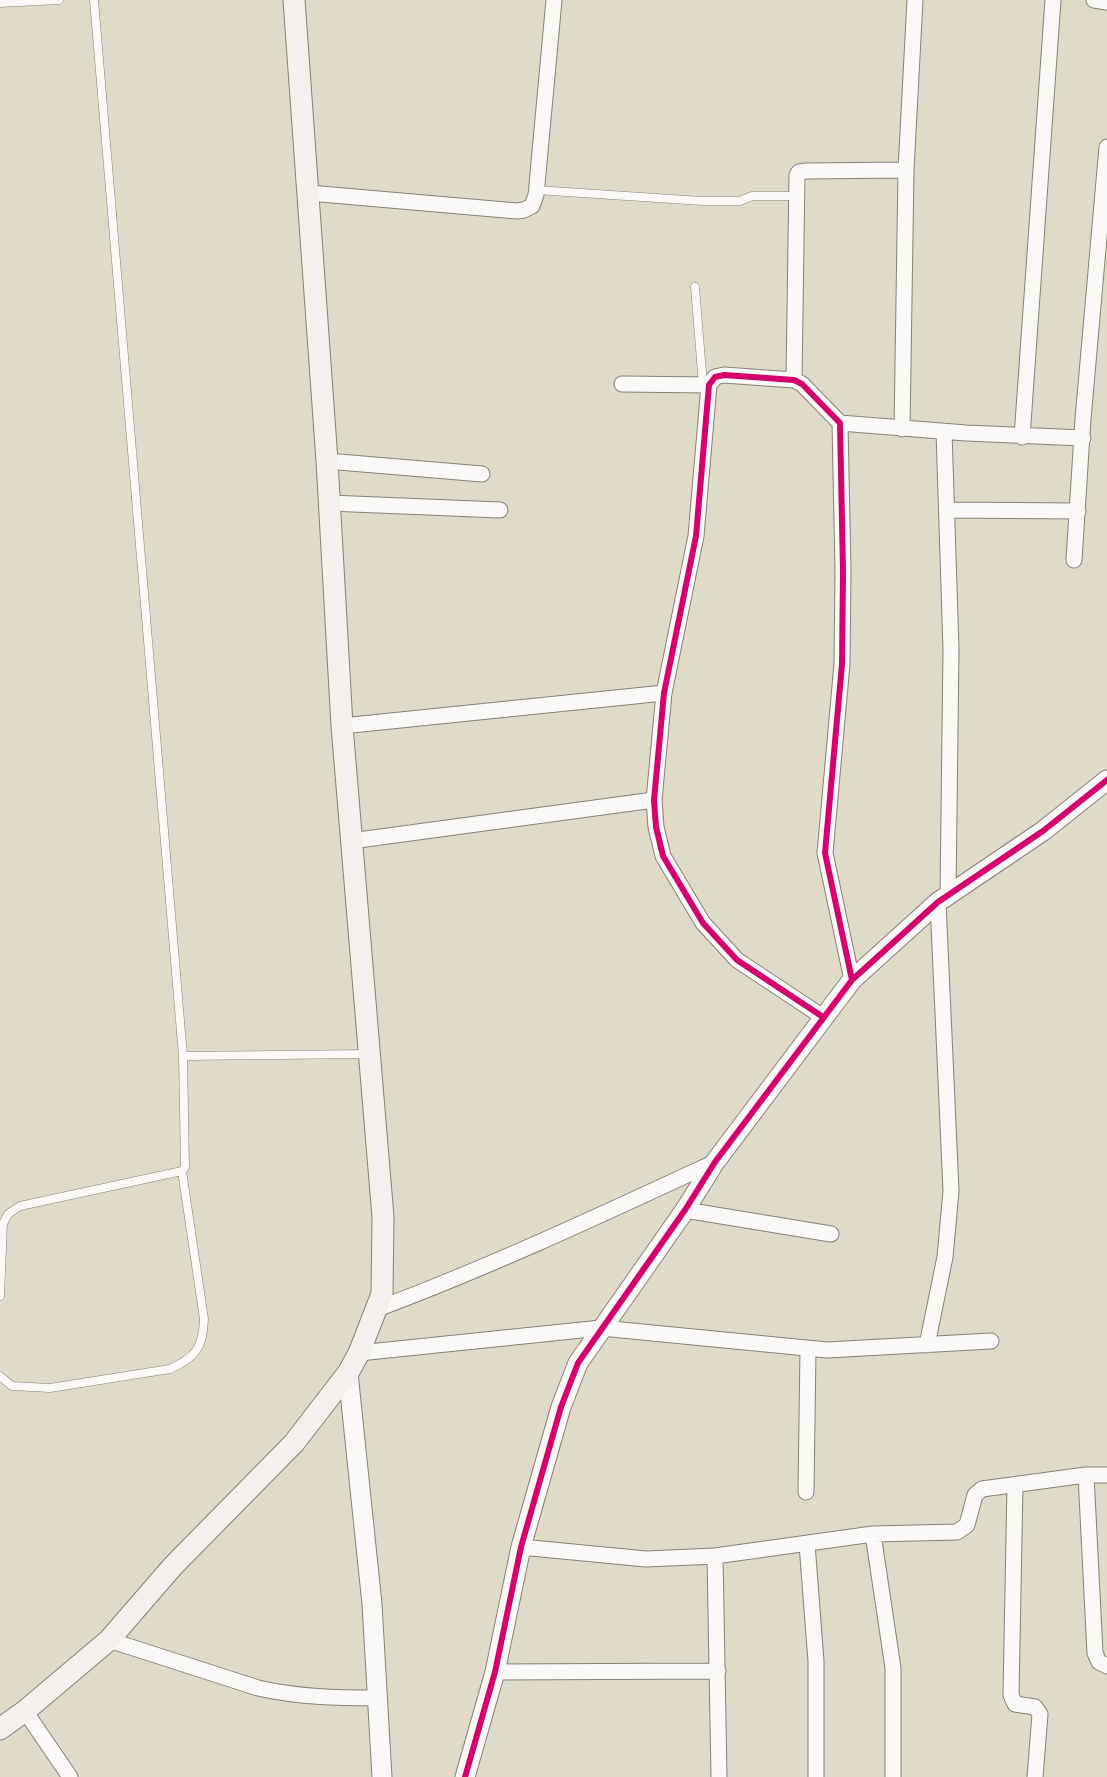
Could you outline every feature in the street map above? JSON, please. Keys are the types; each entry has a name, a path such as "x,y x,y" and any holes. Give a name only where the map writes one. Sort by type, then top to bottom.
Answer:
{"main road":[{"path":"0,1729 25,1711 109,1640 173,1566 294,1443 348,1374 359,1353 382,1294 383,1218 342,726 330,503 294,0"}],"street":[{"path":"309,193 517,211 532,206 536,190 554,0"},
{"path":"902,429 906,170 915,0"},
{"path":"1022,437 1052,0"},
{"path":"1094,0 1107,2"},
{"path":"1074,560 1083,438 1103,254 1107,147"},
{"path":"794,380 796,182 799,172 906,170"},
{"path":"622,384 706,385 715,377 724,375 794,380 802,384 840,423 1022,437 1083,438"},
{"path":"706,385 696,536 664,693 654,800 656,827 664,856 703,922 737,960 822,1016"},
{"path":"840,423 843,570 842,664 825,853 852,980"},
{"path":"927,1345 945,1257 951,1191 943,899 951,649 944,432"},
{"path":"327,461 482,474"},
{"path":"330,503 500,510"},
{"path":"947,510 1078,511"},
{"path":"342,726 664,693"},
{"path":"465,1777 495,1672 521,1547 561,1407 578,1363 685,1210 714,1162 822,1016 852,980 943,899 1043,831 1107,780"},
{"path":"351,841 654,800"},
{"path":"377,1309 453,1281 558,1236 714,1162"},
{"path":"685,1210 831,1234"},
{"path":"359,1353 601,1328 808,1349 855,1350 991,1341"},
{"path":"806,1492 808,1349"},
{"path":"348,1374 372,1604 382,1777"},
{"path":"521,1547 646,1559 715,1556 873,1534 963,1530 968,1525 975,1495 978,1491 1086,1475 1107,1475"},
{"path":"1086,1475 1095,1653 1099,1662 1107,1666"},
{"path":"1015,1485 1012,1696 1015,1704 1035,1707 1040,1714 1035,1777"},
{"path":"873,1534 894,1668 893,1777"},
{"path":"807,1544 816,1661 816,1777"},
{"path":"715,1556 719,1777"},
{"path":"109,1640 258,1688 283,1694 314,1698 377,1698"},
{"path":"495,1672 718,1671"},
{"path":"25,1711 70,1777"}],"lane":[{"path":"0,3 59,0"},
{"path":"0,1376 12,1386 50,1388 170,1369 187,1361 198,1350 204,1335 204,1319 182,1171 185,1158 183,1056 94,0"},
{"path":"536,190 702,201 740,201 752,196 796,196"},
{"path":"695,287 706,385"},
{"path":"183,1056 368,1054"},
{"path":"0,1296 3,1224 8,1214 20,1206 182,1171"}],"cycle path":[{"path":"823,1017 737,960 703,923 663,856 656,827 654,800 664,693 696,536 709,385 715,377 724,375 794,380 802,384 840,423 843,571 842,664 825,853 852,980"},
{"path":"465,1777 495,1672 521,1547 561,1407 578,1363 685,1210 715,1162 852,980 938,902 1043,831 1107,780"}]}
